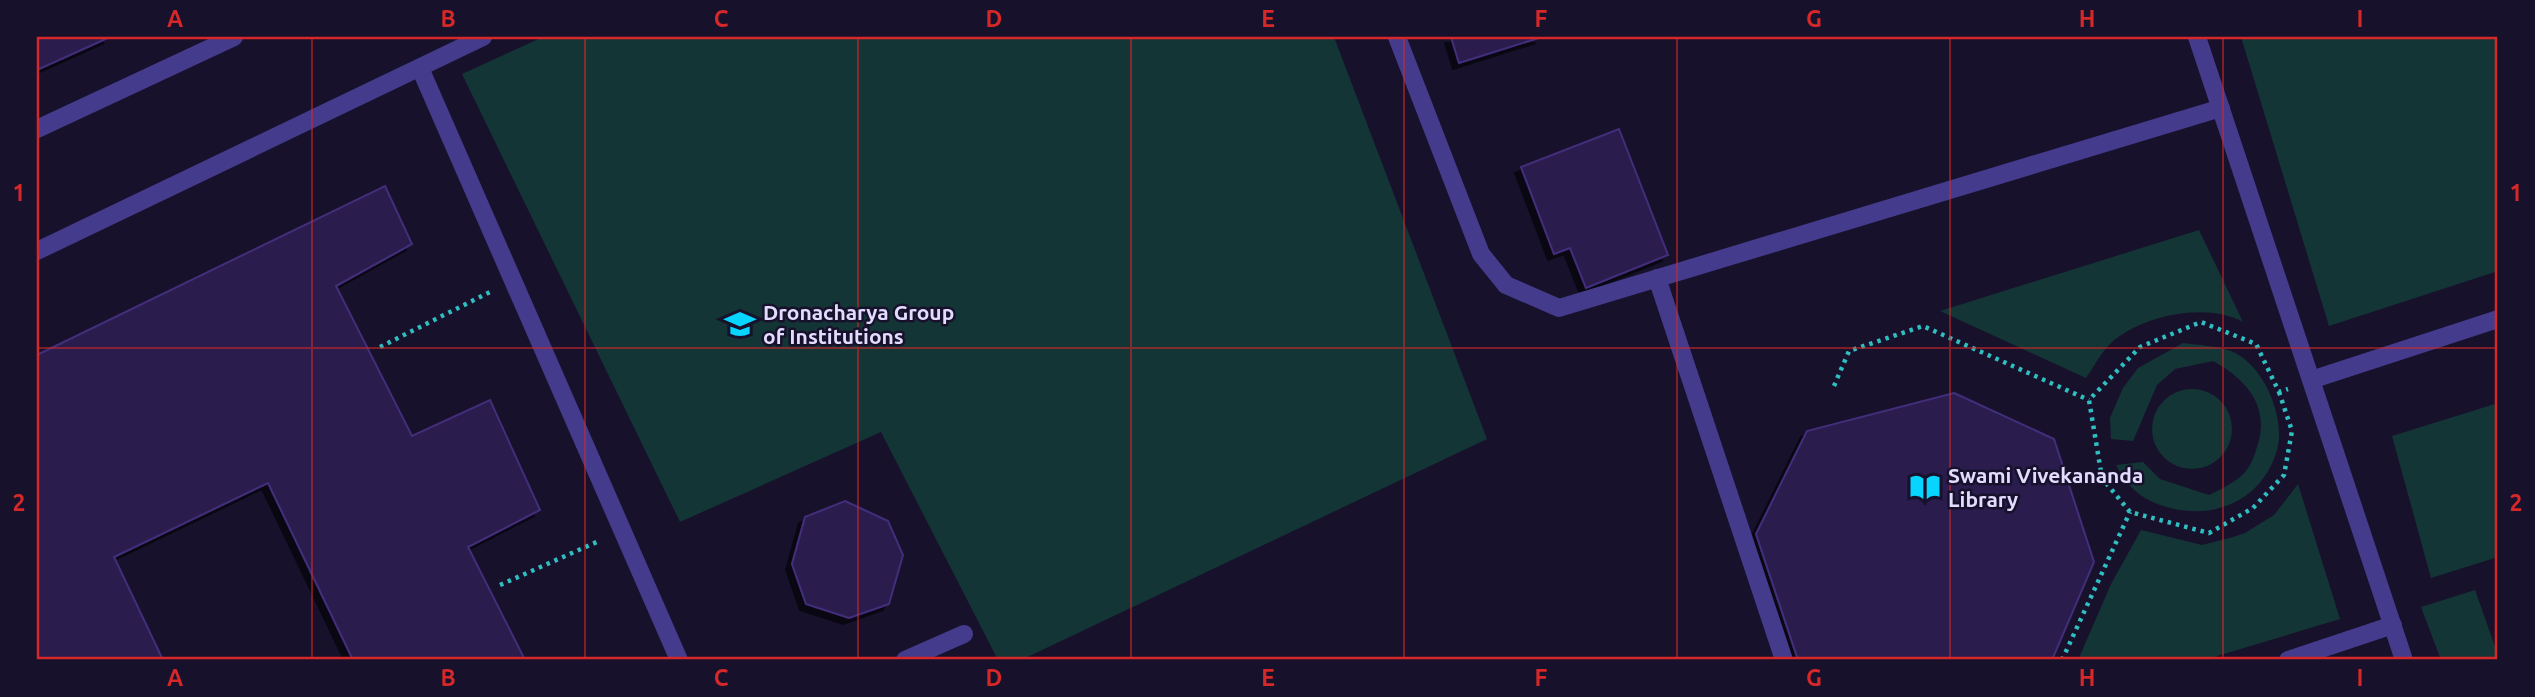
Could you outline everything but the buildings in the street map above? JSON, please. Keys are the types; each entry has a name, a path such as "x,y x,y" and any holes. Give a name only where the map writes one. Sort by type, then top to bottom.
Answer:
{"lane":[{"path":"37,130 234,37"},
{"path":"37,251 483,37"},
{"path":"1397,37 1481,254 1506,285 1559,307 2221,108"},
{"path":"2197,37 2404,660"},
{"path":"420,68 679,660"},
{"path":"1657,278 1784,660"},
{"path":"2311,380 2498,319"},
{"path":"2288,660 2393,625"},
{"path":"905,660 964,634"}],"path":[{"path":"380,347 513,281"},
{"path":"2201,321 2256,344 2279,392 2292,431 2284,475 2253,508 2209,533 2130,512 2102,478 2089,400 2140,347 2201,321"},
{"path":"1834,386 1849,351 1923,326 2089,400"},
{"path":"2279,392 2311,380"},
{"path":"2062,660 2130,512"},
{"path":"500,585 622,530"}],"green space":[{"path":"543,37 1334,37 1487,439 1021,660 998,660 881,432 680,522 462,74"},
{"path":"2241,37 2498,37 2498,271 2329,326"},
{"path":"2199,230 2243,322 2228,316 2194,312 2175,314 2140,325 2111,343 2086,378 1940,311"},
{"path":"2183,343 2231,351 2246,360 2265,384 2272,399 2279,433 2277,450 2261,482 2234,502 2202,511 2167,507 2143,497 2116,465 2143,462 2160,479 2209,495 2239,478 2251,464 2261,427 2257,403 2235,375 2213,361 2175,369 2157,385 2133,441 2111,439 2110,418 2123,388 2138,368"},
{"path":"2192,389 2207,392 2220,401 2229,414 2232,429 2229,444 2220,457 2207,466 2192,469 2177,466 2164,457 2155,444 2152,429 2155,414 2164,401 2177,392"},
{"path":"2498,403 2498,557 2431,578 2392,436"},
{"path":"2298,484 2340,619 2204,660 2078,660 2111,584 2141,530 2202,545 2233,537 2245,533 2274,515"},
{"path":"2475,590 2498,660 2441,660 2421,607"}],"place":[{"name":"Dronacharya Group of Institutions","path":"740,324"},
{"name":"Swami Vivekananda Library","path":"1925,487"}]}
